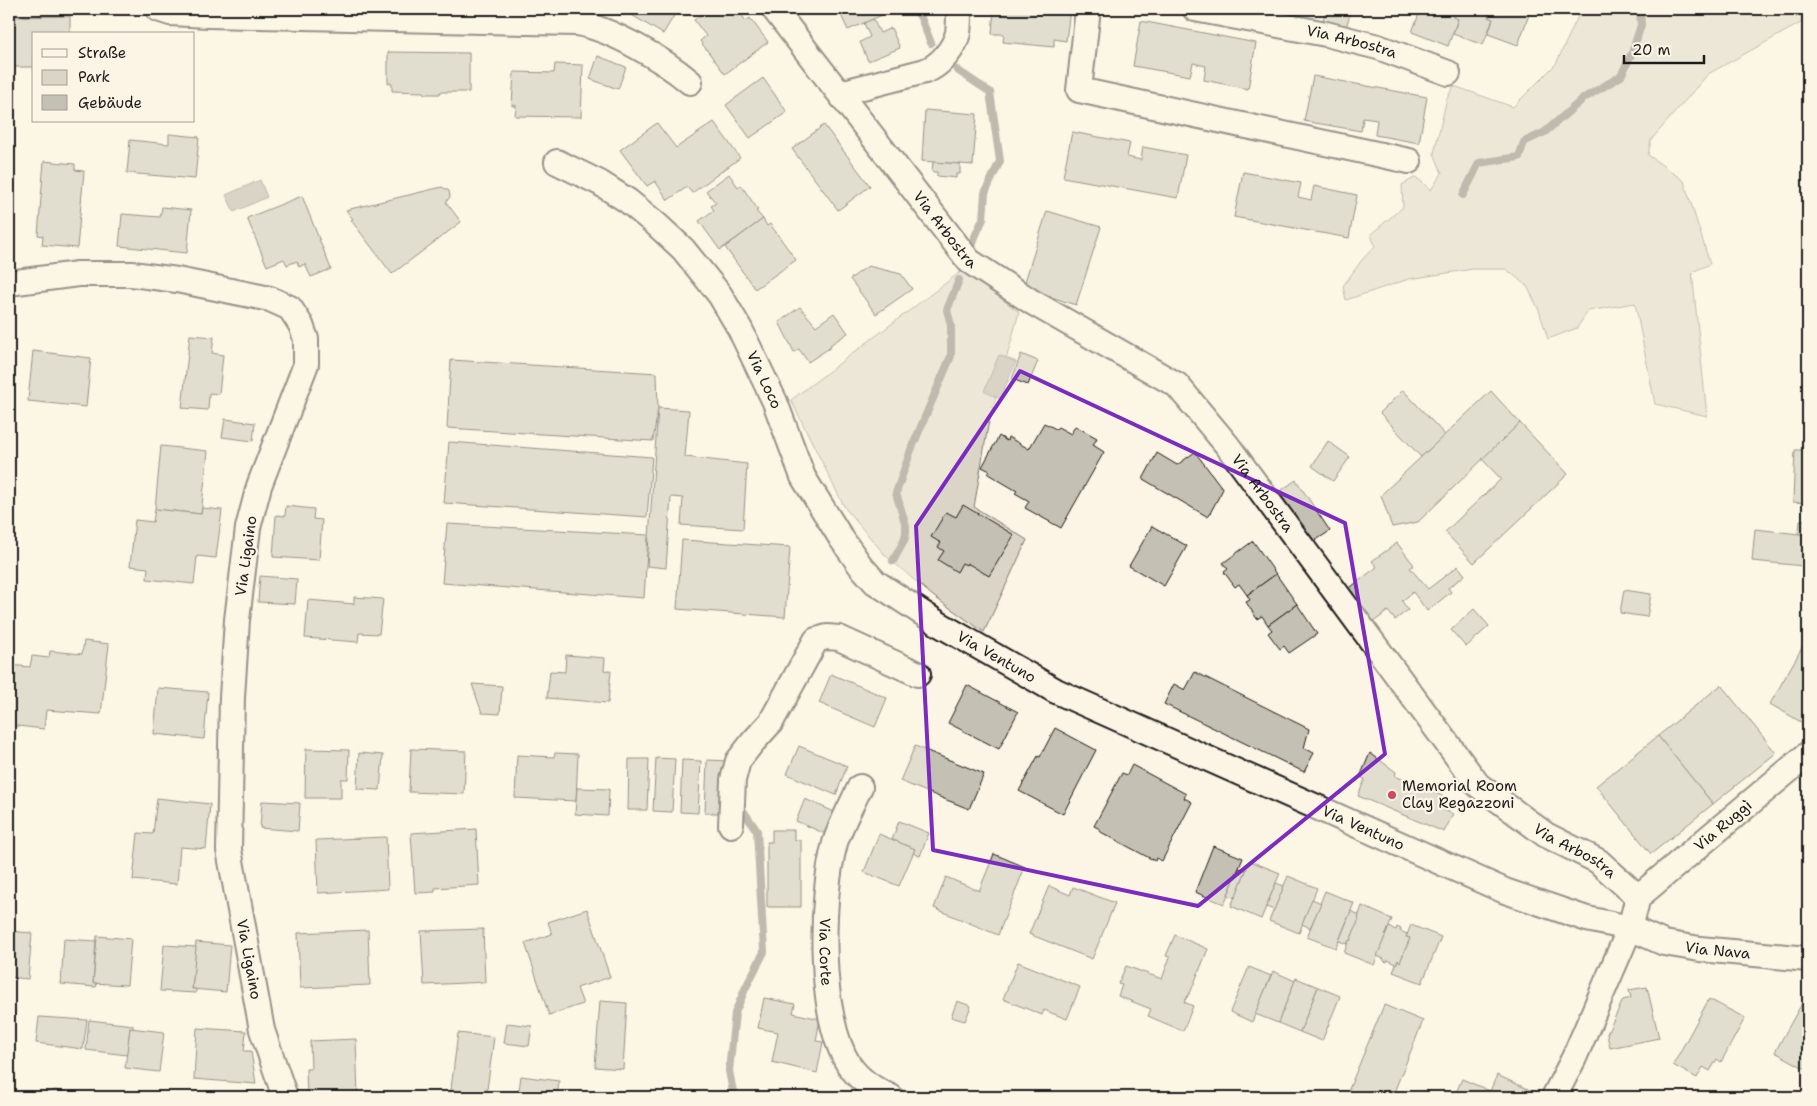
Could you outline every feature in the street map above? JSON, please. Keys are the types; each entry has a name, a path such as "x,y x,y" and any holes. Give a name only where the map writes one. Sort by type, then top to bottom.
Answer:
{"street":[{"path":"158,9 170,13 208,15 582,24 597,27 660,60 690,82"},
{"name":"Via Arbostra","path":"774,9 969,261 1032,302 1177,385 1227,445 1478,785 1546,835 1598,861 1638,897"},
{"path":"840,93 924,71 936,66 956,39 959,25 959,9"},
{"path":"1088,9 1079,90 1409,161"},
{"name":"Via Arbostra","path":"1195,9 1326,34 1378,47 1448,73"},
{"name":"Via Loco","path":"557,162 600,183 628,201 683,249 720,296 740,329 775,402 803,477 840,538 875,582 939,624"},
{"name":"Via Ligaino","path":"9,283 78,274 132,274 177,280 270,299 290,308 301,325 306,339 306,364 259,486 248,528 237,620 232,697 229,850 262,1030 285,1097"},
{"name":"Via Ventuno","path":"939,624 1056,691 1496,887 1587,919 1630,928"},
{"path":"731,824 733,780 738,761 771,722 816,640 827,637 839,638 918,674"},
{"name":"Via Ruggì","path":"1638,897 1808,754"},
{"name":"Via Corte","path":"860,787 835,842 830,867 825,908 827,982 836,1034 850,1066 867,1084 891,1097"},
{"path":"1554,1097 1574,1058 1630,928 1638,897"},
{"name":"Via Nava","path":"1630,928 1664,943 1808,959"}],"highlighted area":[{"path":"1020,371 1345,523 1385,754 1198,906 933,850 916,526"}],"green space":[{"path":"1579,9 1808,9 1808,19 1708,74 1651,140 1648,155 1684,181 1710,264 1692,272 1707,416 1655,404 1635,303 1588,311 1577,328 1548,339 1539,310 1527,286 1506,269 1473,269 1409,279 1346,300 1343,286 1375,246 1371,234 1403,207 1402,185 1416,177 1431,190 1442,173 1434,153 1447,98 1454,86 1513,107 1556,64 1580,12"},
{"path":"963,270 1019,312 988,426 974,507 1027,540 984,632 933,596 885,555 845,508 791,400"}],"shaded area":[{"path":"260,180 267,197 234,212 226,195"},
{"path":"999,355 1016,362 1000,399 984,391"}],"building":[{"path":"622,9 678,9 663,34"},
{"path":"709,9 737,9 746,21 750,18 768,42 725,74 700,41 706,36 694,20"},
{"path":"838,9 890,9 891,11 848,30"},
{"path":"994,9 1070,9 1066,41 1054,39 1054,47 1003,42 1004,34 992,34"},
{"path":"1327,9 1341,13 1342,9 1352,9 1345,30 1322,22"},
{"path":"1421,9 1457,9 1453,17 1458,19 1448,46 1412,32"},
{"path":"1457,9 1491,9 1488,17 1493,19 1483,45 1453,34 1458,19 1453,17"},
{"path":"1491,9 1531,9 1518,45 1488,34 1493,19 1488,17"},
{"path":"70,16 70,32 32,32 32,67 9,67 9,17"},
{"path":"873,19 880,33 891,28 900,48 868,61 860,42 870,37 864,23"},
{"path":"1141,21 1256,43 1248,89 1204,80 1206,66 1193,63 1190,76 1133,66"},
{"path":"388,52 469,53 469,92 424,94 424,92 392,91 392,83 388,83"},
{"path":"598,56 626,67 618,89 590,79"},
{"path":"555,64 583,65 581,117 515,116 516,105 512,106 514,72 554,73"},
{"path":"1313,76 1427,97 1419,143 1375,135 1377,120 1363,118 1361,131 1304,121"},
{"path":"763,78 787,112 750,138 726,105"},
{"path":"925,110 977,114 973,165 922,161"},
{"path":"714,122 740,158 692,193 687,187 668,200 655,181 647,186 620,150 657,123 676,148"},
{"path":"824,125 870,186 838,210 792,149"},
{"path":"1072,132 1130,143 1127,157 1141,160 1143,147 1186,155 1178,198 1063,177"},
{"path":"169,134 199,137 195,179 127,173 130,140 169,144"},
{"path":"44,161 75,164 75,170 84,171 77,248 42,245 43,236 38,235"},
{"path":"933,162 960,164 960,174 956,174 956,178 937,176 937,172 932,172"},
{"path":"1243,172 1301,183 1298,197 1311,200 1314,186 1357,195 1349,238 1234,217"},
{"path":"729,174 738,187 741,185 758,210 756,211 763,219 720,250 699,221 714,210 711,206 716,203 706,191"},
{"path":"442,187 449,191 450,197 446,202 461,222 392,274 351,220 353,219 346,210"},
{"path":"302,196 331,269 311,277 305,264 299,267 297,261 287,265 284,259 267,266 247,218"},
{"path":"162,207 191,210 187,253 119,246 122,214 160,217"},
{"path":"1047,211 1101,227 1076,305 1023,288"},
{"path":"763,219 767,226 770,224 796,260 755,289 725,247"},
{"path":"868,266 901,274 912,289 876,314 850,279"},
{"path":"800,307 816,326 834,313 848,333 808,362 799,349 794,352 779,322"},
{"path":"190,335 214,337 212,353 223,355 219,394 209,393 208,410 182,408"},
{"path":"33,351 91,358 86,407 28,401"},
{"path":"1021,354 1038,361 1028,385 1012,379"},
{"path":"451,360 657,373 658,408 653,441 447,428"},
{"path":"1403,390 1445,435 1421,457 1380,413"},
{"path":"1491,391 1520,423 1418,522 1392,527 1381,495"},
{"path":"658,408 689,410 685,457 747,464 743,529 681,525 683,498 671,497 666,568 647,566"},
{"path":"225,419 255,423 253,441 222,437"},
{"path":"1044,423 1056,429 1058,427 1071,434 1075,426 1097,438 1093,445 1104,452 1061,528 1025,508 1029,501 1015,493 1017,491 988,474 990,471 982,467 999,436 1007,441 1008,437 1029,449"},
{"path":"1520,423 1568,474 1474,563 1445,532 1501,479 1482,459"},
{"path":"1328,441 1350,457 1333,481 1312,466"},
{"path":"449,442 652,457 647,517 444,503"},
{"path":"161,446 208,451 201,514 155,509"},
{"path":"1795,450 1808,450 1808,503 1793,502"},
{"path":"1195,452 1223,489 1208,517 1143,479 1157,453 1177,465"},
{"path":"1296,480 1330,531 1313,542 1279,492"},
{"path":"963,505 1014,535 989,576 967,563 966,565 962,563 957,572 938,560 944,551 938,547 941,543 931,537 946,512 956,517"},
{"path":"286,506 314,509 313,519 322,520 319,560 273,557 276,515 285,516"},
{"path":"202,508 222,510 216,558 197,556 194,584 147,579 148,568 130,566 135,520 153,522 155,509 201,514"},
{"path":"1800,520 1808,520 1808,535 1799,534"},
{"path":"447,524 648,535 644,598 442,583"},
{"path":"1152,526 1187,546 1164,586 1129,566"},
{"path":"1755,529 1808,535 1804,566 1752,561"},
{"path":"682,540 790,547 785,617 677,609"},
{"path":"1253,541 1276,574 1247,595 1239,584 1235,587 1224,572 1228,569 1223,563"},
{"path":"1397,543 1414,565 1410,568 1428,589 1458,566 1465,575 1448,588 1451,592 1427,611 1413,592 1402,601 1408,610 1395,620 1388,611 1372,623 1347,590 1377,567 1372,561"},
{"path":"1276,574 1297,604 1268,625 1262,616 1257,619 1246,602 1250,600 1247,595"},
{"path":"260,576 297,579 295,604 258,602"},
{"path":"1624,590 1651,594 1647,617 1620,613"},
{"path":"354,597 383,599 379,634 359,633 358,642 305,638 308,600 354,604"},
{"path":"1297,604 1317,634 1289,653 1284,646 1280,649 1268,633 1272,630 1268,625"},
{"path":"1474,609 1489,626 1466,647 1451,630"},
{"path":"84,641 109,644 101,714 46,710 44,729 9,725 9,665 30,667 32,656 49,658 50,651 82,654"},
{"path":"1803,646 1808,649 1808,726 1770,704"},
{"path":"566,655 605,658 604,670 611,671 608,703 547,698 550,671 565,672"},
{"path":"1195,672 1309,729 1304,748 1314,753 1304,772 1164,704 1174,684 1185,690"},
{"path":"831,674 887,698 875,727 819,703"},
{"path":"472,684 502,686 500,714 482,713"},
{"path":"967,685 1018,712 999,749 948,723"},
{"path":"1721,685 1776,753 1713,804 1658,736"},
{"path":"158,688 208,692 204,739 154,734"},
{"path":"1055,728 1096,750 1063,814 1019,791"},
{"path":"1658,736 1713,804 1651,854 1596,786"},
{"path":"799,746 847,766 836,795 787,774"},
{"path":"915,746 984,774 969,809 900,781"},
{"path":"306,749 349,750 348,779 341,779 341,798 305,798"},
{"path":"411,749 466,751 464,794 409,792"},
{"path":"359,753 383,755 380,790 357,789"},
{"path":"555,753 578,754 576,801 515,798 517,755 554,757"},
{"path":"1370,753 1396,772 1395,776 1449,799 1444,810 1453,814 1444,832 1358,796 1365,779 1360,777"},
{"path":"656,758 675,759 672,812 653,811"},
{"path":"629,759 649,759 647,810 628,810"},
{"path":"682,760 701,761 698,813 680,812"},
{"path":"707,760 728,761 725,813 705,813"},
{"path":"1132,765 1186,794 1184,798 1192,802 1162,861 1156,858 1155,861 1099,831 1100,829 1094,826 1122,773 1127,775"},
{"path":"577,788 609,789 608,816 575,814"},
{"path":"157,798 210,804 206,849 180,847 177,884 133,880 138,833 153,834"},
{"path":"805,799 839,814 828,835 796,821"},
{"path":"262,801 300,803 298,831 260,828"},
{"path":"899,821 929,833 920,856 913,853 915,849 892,840"},
{"path":"476,829 479,885 435,888 435,892 415,893 411,833"},
{"path":"772,830 794,830 794,840 801,841 801,907 767,907 767,842 772,842"},
{"path":"879,834 915,849 899,886 864,872"},
{"path":"386,837 388,889 318,893 316,840"},
{"path":"1213,846 1243,858 1224,904 1195,892"},
{"path":"994,854 1025,867 998,935 934,908 946,877 979,891"},
{"path":"1250,861 1280,873 1261,919 1231,906"},
{"path":"1239,868 1246,870 1235,898 1228,895"},
{"path":"1288,876 1317,888 1299,933 1269,921"},
{"path":"1276,883 1284,886 1274,910 1266,907"},
{"path":"1049,886 1070,895 1073,887 1115,903 1092,959 1029,934"},
{"path":"1325,891 1354,903 1336,948 1307,937"},
{"path":"1312,899 1321,903 1310,928 1302,924"},
{"path":"1362,906 1392,919 1374,965 1344,953"},
{"path":"587,909 610,977 577,988 583,1004 549,1015 525,943 552,934 548,922"},
{"path":"1351,911 1359,915 1359,919 1347,944 1339,941"},
{"path":"1411,925 1441,937 1422,983 1393,972 1398,960 1400,962 1410,938 1406,937"},
{"path":"1389,927 1396,930 1397,927 1401,929 1400,931 1407,934 1406,937 1410,938 1400,962 1398,960 1396,964 1388,960 1387,962 1384,961 1384,959 1377,956"},
{"path":"483,929 485,982 424,985 421,931"},
{"path":"368,930 370,985 300,988 298,933"},
{"path":"9,931 32,933 28,979 9,977"},
{"path":"1175,935 1208,949 1191,991 1184,1002 1193,1006 1183,1031 1148,1016 1151,1009 1118,996 1122,985 1118,984 1126,966 1162,979 1170,957 1166,956"},
{"path":"97,936 131,939 127,985 93,983"},
{"path":"64,939 96,941 93,983 97,983 96,987 61,984"},
{"path":"196,942 230,945 226,992 192,989"},
{"path":"164,945 196,947 192,989 196,989 196,993 160,991"},
{"path":"1018,962 1080,987 1067,1019 1044,1010 1042,1015 1003,999"},
{"path":"1249,967 1271,976 1252,1022 1230,1012"},
{"path":"1273,971 1295,981 1278,1023 1255,1014"},
{"path":"1296,978 1318,987 1300,1032 1278,1023"},
{"path":"1318,987 1340,996 1322,1041 1300,1032"},
{"path":"1647,987 1659,1038 1610,1048 1607,1034 1623,1000 1631,998 1629,990"},
{"path":"1806,996 1808,997 1808,1070 1775,1052"},
{"path":"764,998 795,1004 793,1013 820,1019 816,1041 823,1042 817,1073 772,1062 778,1032 758,1028"},
{"path":"1709,999 1745,1018 1721,1062 1717,1059 1710,1071 1703,1067 1697,1078 1673,1065"},
{"path":"600,1001 627,1003 623,1069 595,1067"},
{"path":"957,1001 971,1006 965,1021 951,1017"},
{"path":"1384,1005 1423,1021 1392,1097 1356,1097 1347,1094"},
{"path":"9,1011 14,1011 11,1040 9,1040"},
{"path":"39,1017 87,1020 83,1049 36,1043"},
{"path":"89,1020 133,1025 133,1029 130,1028 127,1055 86,1050"},
{"path":"507,1023 532,1026 529,1046 504,1043"},
{"path":"130,1028 164,1032 159,1072 125,1068"},
{"path":"197,1028 246,1031 244,1051 251,1051 256,1084 194,1079"},
{"path":"458,1033 494,1037 486,1097 450,1097"},
{"path":"356,1039 358,1097 307,1097 306,1069 311,1069 310,1041"},
{"path":"1497,1075 1532,1091 1530,1097 1454,1097 1462,1079 1490,1091"},
{"path":"521,1076 559,1081 557,1097 518,1097"},
{"path":"55,1090 66,1092 69,1097 43,1097"}],"waterway":[{"path":"915,9 921,18 931,43"},
{"path":"1463,195 1479,163 1519,157 1524,142 1545,132 1584,98 1621,76 1632,53 1641,25 1640,9"},
{"path":"957,70 990,92 1000,161 985,193 983,219 968,252"},
{"path":"893,561 904,541 906,533 906,526 896,493 911,450 951,356 951,325 947,310 959,280"},
{"path":"734,1097 729,1071 735,1013 764,952 757,831 742,809"}],"place":[{"name":"Memorial Room Clay Regazzoni","path":"1392,795"}]}
